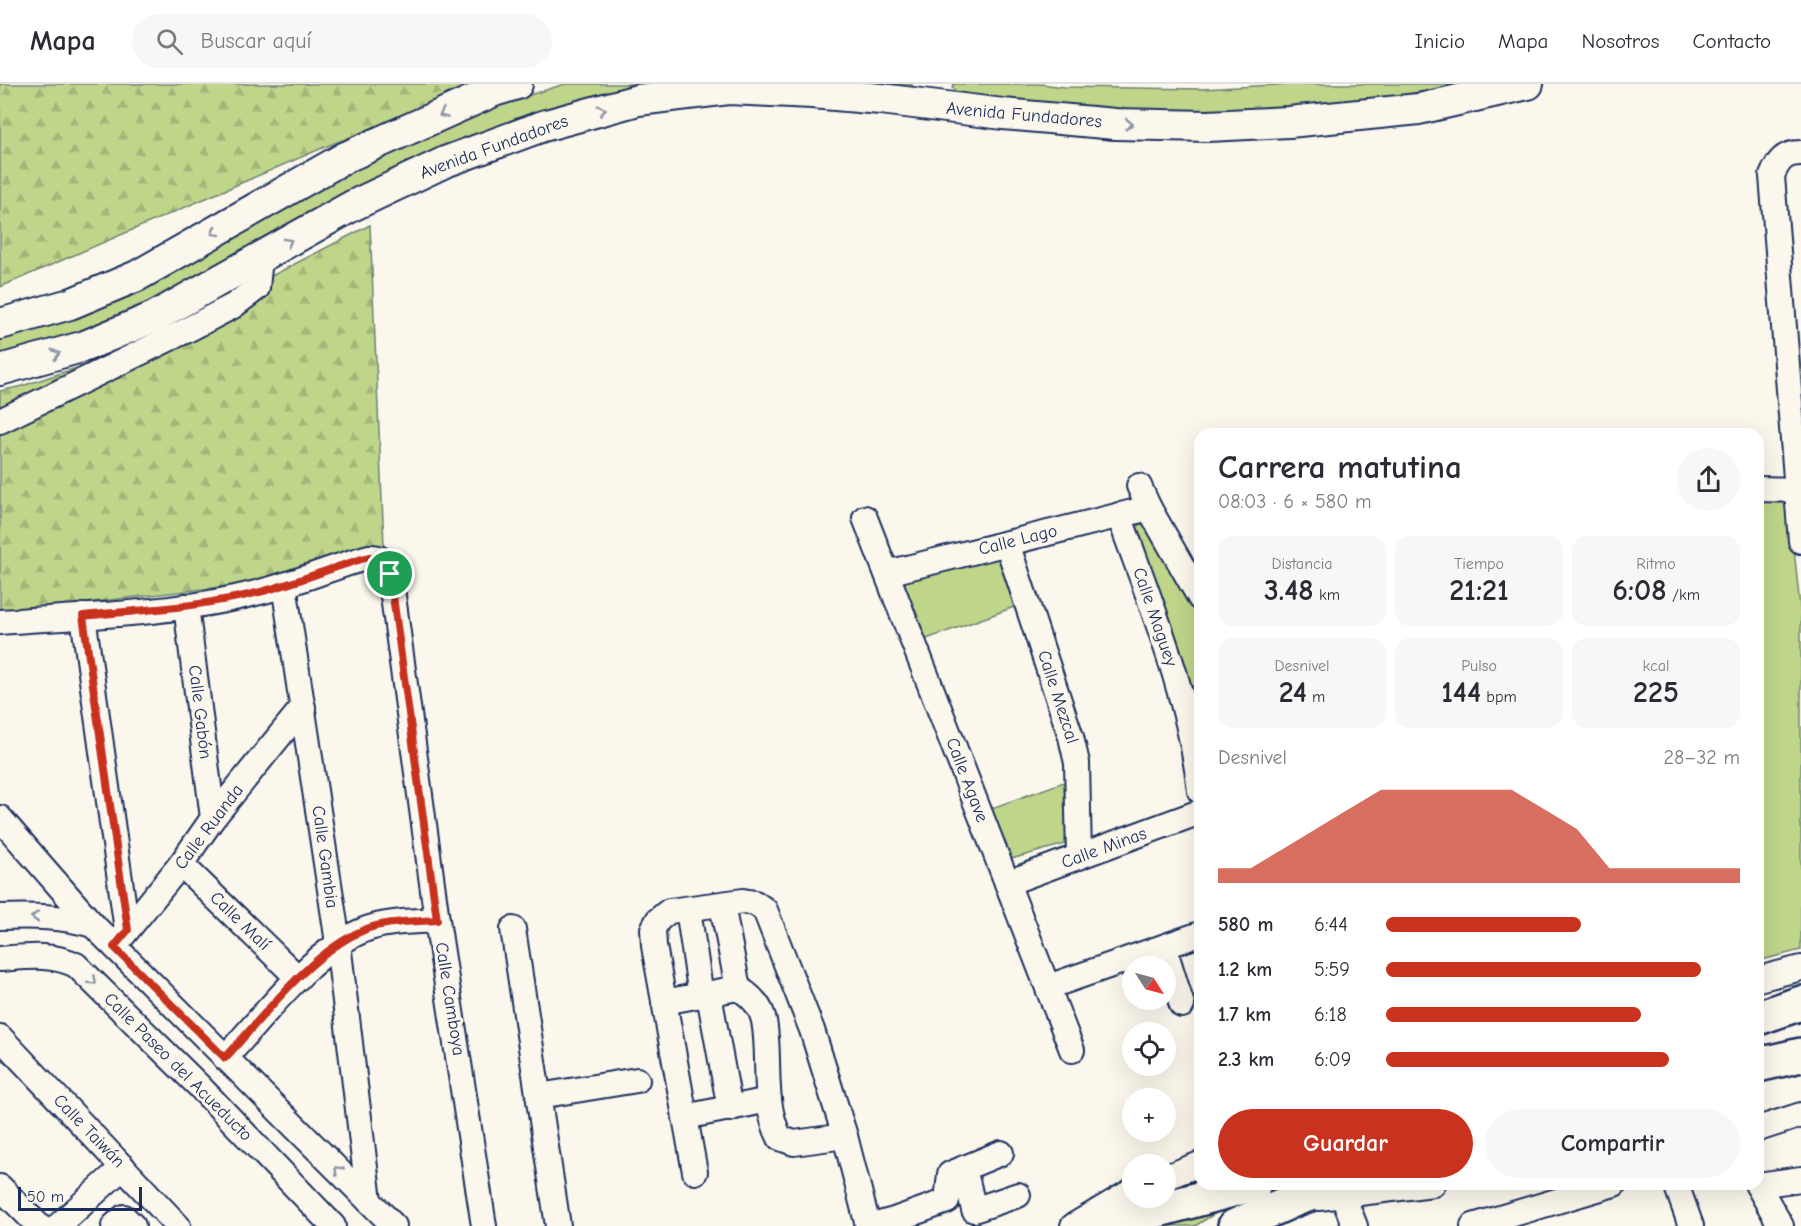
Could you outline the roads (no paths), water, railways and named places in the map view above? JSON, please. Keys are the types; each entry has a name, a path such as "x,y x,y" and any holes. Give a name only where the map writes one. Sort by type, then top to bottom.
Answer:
{"highway":[{"path":"1764,995 1801,986"},
{"path":"1764,1016 1801,1004"},
{"path":"1764,1038 1801,1028"},
{"path":"1764,1064 1801,1055"},
{"path":"1100,1226 1232,1190"},
{"path":"1235,1226 1296,1199 1341,1190"}],"main road":[{"path":"0,324 70,304 137,276 344,158 494,91 517,84"},
{"name":"Avenida Fundadores","path":"0,370 85,346 154,317 352,206 445,162 543,126 639,100 729,89 835,95 934,95 1115,124 1208,126 1289,122 1419,109 1528,84"}],"street":[{"path":"1801,153 1784,156 1777,163 1772,176 1798,448 1796,490 1801,541"},
{"path":"0,421 61,390 136,357 233,306 256,288 260,258"},
{"path":"1139,486 1194,587"},
{"path":"1764,489 1796,490"},
{"name":"Calle Lago","path":"887,573 1149,508"},
{"name":"Calle Maguey","path":"1119,515 1171,660 1188,719 1194,754"},
{"name":"Calle Agave","path":"865,518 1072,1050"},
{"name":"Calle Mezcal","path":"1007,543 1071,737 1077,763 1079,857"},
{"name":"Calle Camboya","path":"284,585 369,557 383,560 390,574 437,920 484,1226"},
{"path":"0,622 186,606 260,592 284,585"},
{"name":"Calle Gambia","path":"284,585 338,944 369,1201"},
{"name":"Calle Gabón","path":"186,606 213,818"},
{"path":"83,616 121,939"},
{"name":"Calle Ruanda","path":"121,939 182,864 213,818 303,707"},
{"name":"Calle Minas","path":"1007,884 1194,814"},
{"path":"0,818 93,925"},
{"name":"Calle Malí","path":"182,864 298,978"},
{"path":"695,1172 654,946 653,929 658,920 669,911 743,901 755,903 765,910 812,1030 870,1226 947,1201 950,1174 1001,1153"},
{"path":"722,905 738,988"},
{"path":"688,909 730,1108"},
{"path":"0,917 68,918 93,925 121,939 225,1058 394,1226"},
{"path":"225,1058 298,978 338,944 365,930 391,924 437,920"},
{"path":"513,929 558,1226"},
{"path":"1048,987 1194,936"},
{"path":"1164,947 1182,1005"},
{"name":"Calle Paseo del Acueducto","path":"0,959 51,957 76,965 199,1086 333,1226"},
{"path":"1764,977 1801,968"},
{"path":"664,1002 738,988 748,994 757,1005 764,1020 769,1100 775,1129 780,1138 794,1143 845,1137"},
{"name":"Calle Taiwán","path":"0,1037 178,1226"},
{"path":"539,1096 637,1080"},
{"path":"685,1117 769,1100"},
{"path":"1764,1127 1801,1114"},
{"path":"1176,1173 1194,1166"},
{"path":"58,1226 123,1167"},
{"path":"964,1168 974,1210 1018,1195"},
{"path":"1764,1183 1801,1179"},
{"path":"0,1187 39,1226"},
{"path":"1341,1190 1355,1226"},
{"path":"1473,1226 1594,1190"},
{"path":"1678,1190 1691,1226"},
{"path":"1761,1190 1781,1226"},
{"path":"1073,1226 1122,1197"},
{"path":"114,1226 124,1217 133,1226"},
{"path":"1790,1226 1801,1224"}]}
